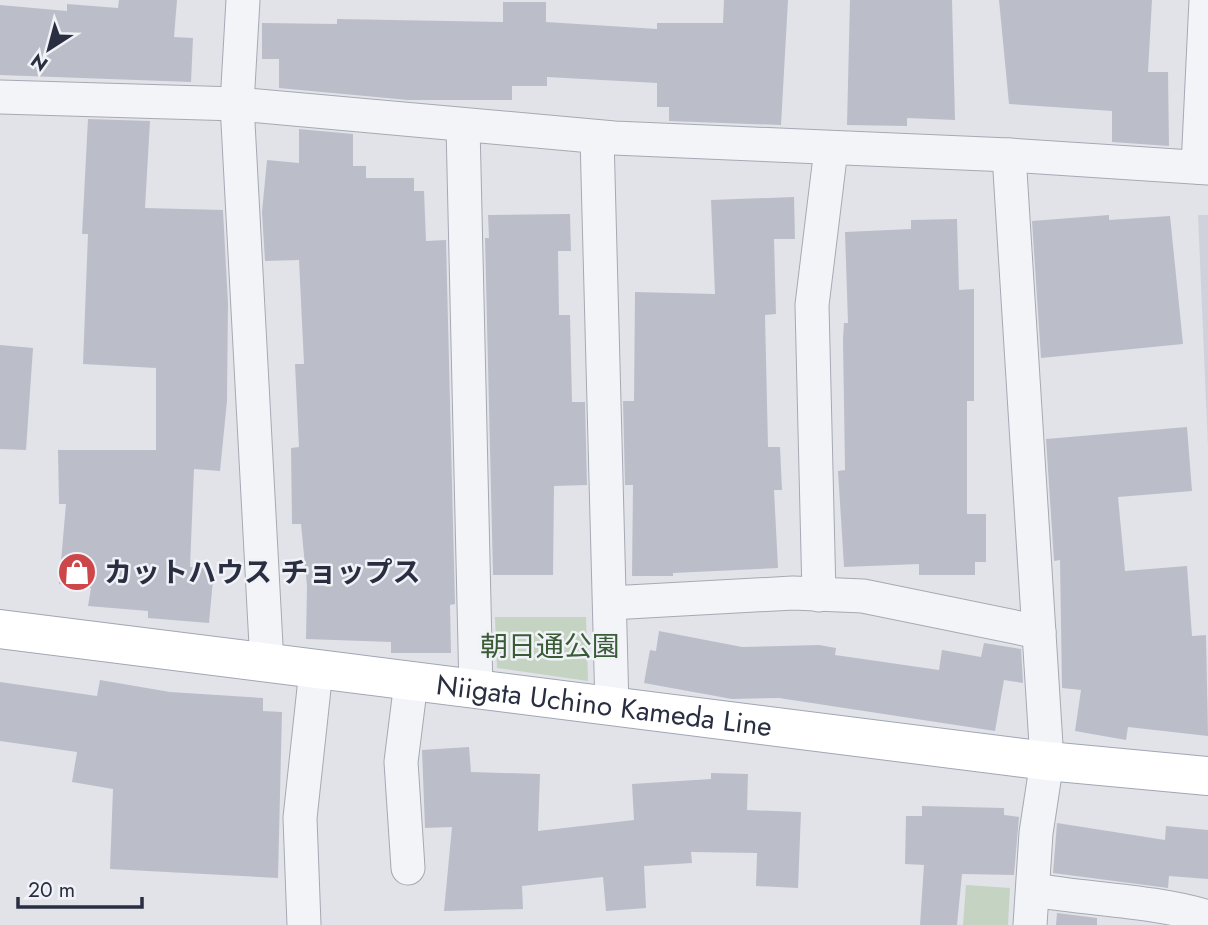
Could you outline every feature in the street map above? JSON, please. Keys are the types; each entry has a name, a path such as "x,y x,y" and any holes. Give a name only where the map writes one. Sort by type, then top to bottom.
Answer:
{"main road":[{"name":"Niigata Uchino Kameda Line","path":"0,629 1047,761 1208,776"}],"street":[{"path":"243,0 237,104 267,664"},
{"path":"0,96 237,104 597,137 1009,155 1203,167 1206,0"},
{"path":"463,126 477,690"},
{"path":"597,137 612,706"},
{"path":"819,594 811,305 831,149"},
{"path":"1009,155 1047,761 1036,833 1030,925"},
{"path":"610,603 819,594 863,596 1039,632"},
{"path":"304,925 300,818 316,670"},
{"path":"408,868 401,762 411,682"},
{"path":"1034,890 1091,900 1141,902 1208,917"}],"shaded area":[{"path":"1198,215 1208,215 1208,447"}],"green space":[{"name":"朝日通公園","path":"495,617 586,617 588,681 497,668"},
{"path":"966,885 1010,888 1008,925 963,925"}],"building":[{"path":"119,0 177,0 174,37 193,38 191,82 0,75 0,5 67,11 67,4 118,8"},
{"path":"724,0 788,0 781,125 669,121 669,107 657,107 657,83 547,77 547,86 512,86 512,100 408,100 279,88 279,59 262,59 262,23 337,24 337,19 503,22 503,2 546,2 546,22 657,29 657,23 723,23"},
{"path":"850,0 952,0 955,120 907,118 907,126 847,125"},
{"path":"999,0 1152,0 1148,72 1168,72 1169,146 1112,142 1112,111 1009,104"},
{"path":"88,119 150,121 145,208 223,210 228,304 227,401 220,471 194,469 190,567 214,569 209,623 148,618 148,611 88,606 91,588 59,584 66,504 59,504 58,450 156,450 156,368 83,364 88,234 82,234"},
{"path":"299,129 353,134 353,166 366,166 366,178 414,178 414,191 424,191 426,241 446,240 455,604 450,605 451,653 391,653 391,642 306,639 307,586 301,524 292,524 291,448 299,447 295,364 304,364 299,260 265,261 262,212 267,160 299,163"},
{"path":"794,197 795,239 774,239 776,314 765,315 768,447 780,447 782,490 774,490 778,568 673,573 673,576 632,576 633,485 625,485 623,401 634,401 635,292 715,294 711,200"},
{"path":"570,214 571,251 558,251 559,315 570,315 572,402 585,402 587,485 554,486 553,575 493,575 485,238 489,238 488,215"},
{"path":"1109,215 1109,220 1170,216 1183,344 1041,358 1032,221"},
{"path":"957,219 959,290 974,289 974,401 967,401 967,514 986,514 986,562 975,562 975,575 919,575 919,564 844,567 838,471 845,470 843,339 844,323 848,323 845,232 911,229 911,220"},
{"path":"0,345 33,348 26,450 0,449"},
{"path":"1187,427 1192,491 1118,497 1125,571 1187,566 1192,636 1206,635 1208,736 1128,727 1126,740 1075,731 1081,690 1062,688 1060,560 1054,561 1046,439"},
{"path":"659,631 742,647 819,645 836,648 835,655 939,670 942,650 981,657 984,643 1021,649 1023,683 1004,680 995,731 779,698 732,699 644,683 650,650 656,651"},
{"path":"100,680 170,692 263,698 263,711 282,712 278,878 110,869 113,789 72,782 77,752 0,741 0,682 97,696"},
{"path":"469,747 471,772 540,774 538,831 634,820 632,784 711,779 711,773 748,774 747,810 801,812 798,888 756,886 757,853 691,852 692,863 644,866 646,908 606,911 603,877 522,886 523,909 444,911 452,827 425,828 422,750"},
{"path":"922,806 1004,808 1004,815 1019,817 1014,875 962,874 957,925 920,925 924,865 905,864 906,816 922,816"},
{"path":"1057,823 1165,840 1166,826 1208,830 1208,879 1169,876 1168,888 1053,873"},
{"path":"1057,913 1097,918 1097,925 1056,925"}],"place":[{"name":"カットハウス チョップス","path":"77,572"}]}
